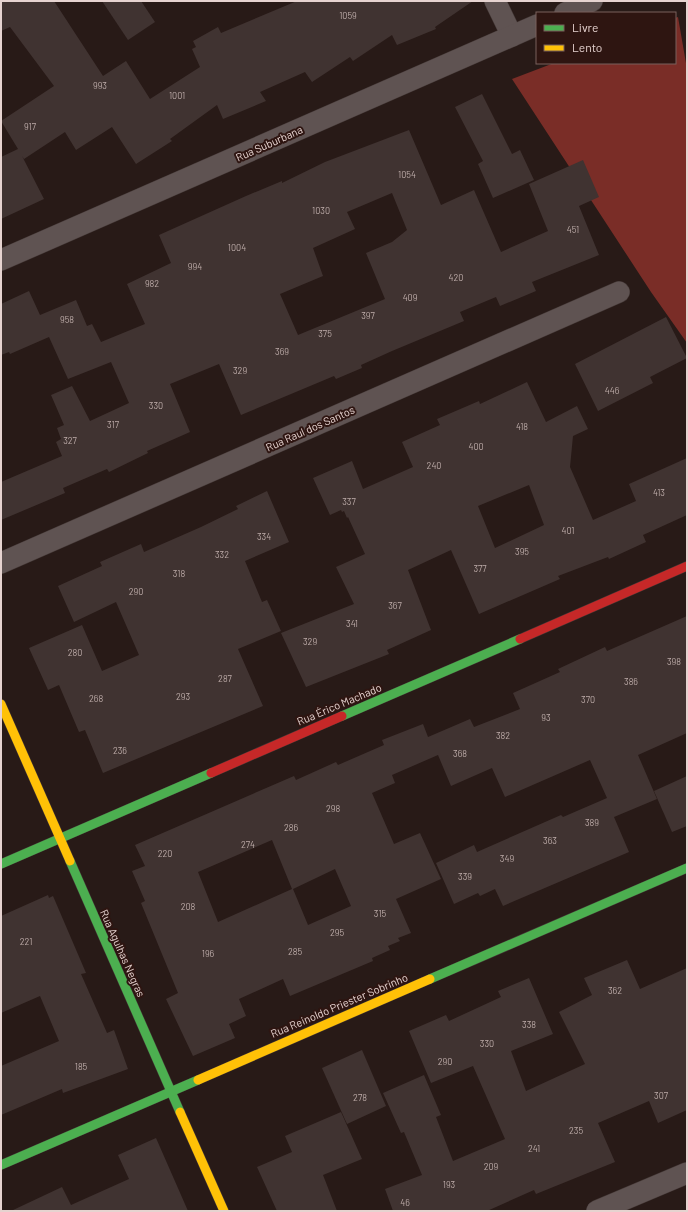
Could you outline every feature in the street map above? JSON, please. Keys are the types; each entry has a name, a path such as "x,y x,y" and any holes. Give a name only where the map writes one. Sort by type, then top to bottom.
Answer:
{"street":[{"path":"495,1 512,36"},
{"path":"567,12 592,1"},
{"name":"Rua Suburbana","path":"1,260 536,25"},
{"name":"Rua Raul dos Santos","path":"1,563 619,292"},
{"name":"Rua Érico Machado","path":"1,864 687,566"},
{"name":"Rua Agulhas Negras","path":"1,704 224,1211"},
{"name":"Rua Reinoldo Priester Sobrinho","path":"1,1165 687,868"},
{"path":"596,1211 687,1173"}],"shaded area":[{"path":"678,17 687,69 687,343 651,292 512,79 551,64 676,64 676,18"}],"building":[{"path":"1,1 54,1 103,76 126,61 150,99 200,67 192,49 196,47 193,41 218,27 221,33 297,1 473,1 435,27 436,29 397,45 392,35 353,61 350,57 312,82 305,72 260,92 266,101 223,119 217,105 170,139 172,141 136,164 112,127 76,150 65,132 24,159 22,156 44,199 1,219 1,157 18,149 1,121 54,86 10,27 1,31"},
{"path":"102,1 141,1 155,22 128,40"},
{"path":"482,94 512,154 520,150 534,180 493,198 478,164 483,161 455,107"},
{"path":"409,130 441,205 474,190 501,252 548,231 529,184 583,160 599,197 579,206 599,255 532,282 536,291 500,306 496,297 460,312 464,321 361,365 362,368 336,379 334,376 241,415 219,364 170,384 190,432 147,451 148,453 109,472 107,469 63,488 65,493 1,520 1,482 62,456 56,442 61,439 57,428 64,425 51,395 72,386 90,421 129,403 111,362 68,379 49,337 10,354 9,352 1,355 1,304 29,291 40,315 76,300 87,326 92,324 101,342 145,324 127,284 171,263 159,235 246,196 282,181 282,183 325,162","holes":["392,193 407,230 392,242 366,253 385,299 298,335 280,294 323,276 313,248 355,229 347,212"]},
{"path":"666,317 687,358 650,377 653,383 598,411 575,364"},
{"path":"527,382 546,422 577,406 588,429 573,436 570,467 593,520 636,501 629,484 687,458 687,515 643,535 646,542 609,559 608,557 558,576 560,579 479,614 451,550 408,570 431,630 387,650 389,654 306,687 281,633 354,604 336,567 365,554 344,511 342,512 341,510 330,515 313,478 352,461 363,489 413,467 402,442 440,425 437,419 479,401 480,404","holes":["529,485 544,525 495,548 478,506"]},
{"path":"267,491 289,542 245,561 262,602 267,600 281,631 238,649 263,706 103,773 85,730 79,732 59,685 48,690 29,648 82,625 102,671 139,655 116,602 74,622 58,586 102,566 100,562 141,544 144,552 201,527 238,509 236,506"},
{"path":"687,616 687,733 638,755 657,799 614,817 629,852 503,906 495,889 480,896 478,893 454,904 436,863 474,845 477,852 561,815 563,817 607,798 590,760 505,797 492,768 451,786 438,755 392,775 395,783 372,793 394,844 420,833 441,879 396,899 411,933 398,938 400,941 388,946 390,950 372,958 373,961 290,996 283,979 239,999 246,1016 229,1024 235,1038 193,1056 166,999 178,993 141,903 145,901 132,871 145,866 135,845 294,776 296,780 336,762 338,765 384,745 382,740 423,724 428,737 470,719 474,727 520,709 513,693 560,672 558,669 605,647 607,651","holes":["272,840 292,889 218,922 198,872","335,869 351,906 308,925 293,889"]},
{"path":"687,776 687,826 672,832 654,791"},
{"path":"48,895 49,898 53,896 86,973 81,974 107,1033 114,1030 128,1069 63,1093 62,1089 1,1115 1,1066 59,1041 40,996 1,1013 1,916"},
{"path":"627,960 640,989 687,968 687,1110 658,1123 649,1101 598,1123 615,1162 536,1194 534,1190 487,1211 393,1211 385,1189 422,1175 404,1132 401,1133 383,1093 424,1075 441,1115 436,1117 453,1161 505,1139 473,1066 431,1083 409,1031 446,1015 449,1021 501,997 498,991 529,978 553,1034 511,1051 526,1091 585,1064 559,1012 592,995 584,978"},
{"path":"362,1050 386,1106 347,1124 322,1068"},
{"path":"341,1112 362,1159 323,1175 337,1211 277,1211 257,1167 292,1152 285,1136"},
{"path":"156,1138 188,1211 11,1211 62,1187 71,1205 129,1179 118,1155"}],"traffic: fast":[{"path":"342,716 520,639"},
{"path":"1,864 211,773"},
{"path":"70,861 180,1112"},
{"path":"430,979 687,868"},
{"path":"1,1165 198,1080"}],"traffic: slow":[{"path":"1,704 70,861"},
{"path":"198,1080 430,979"},
{"path":"180,1112 224,1211"}],"traffic: jam":[{"path":"520,639 687,566"},
{"path":"211,773 342,716"}]}
